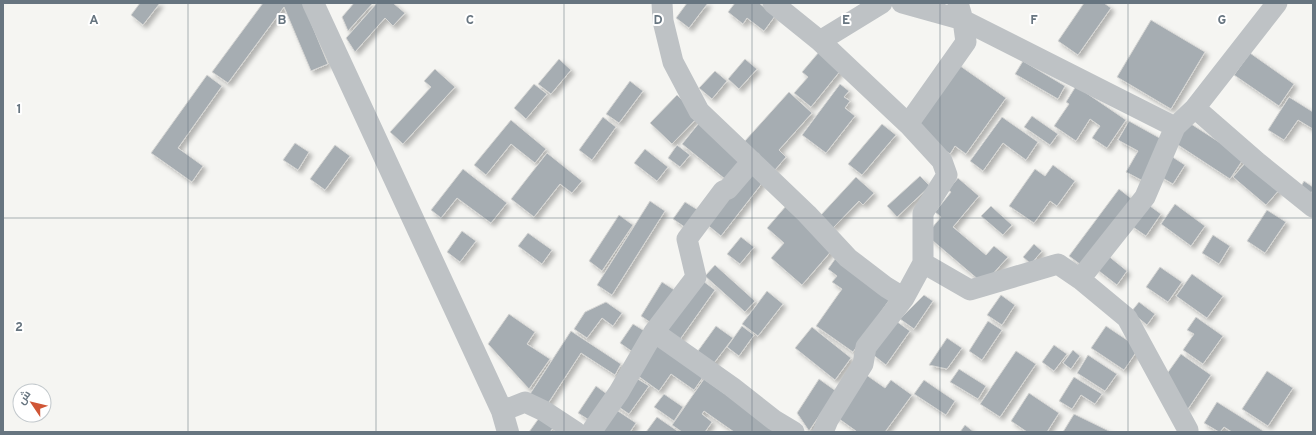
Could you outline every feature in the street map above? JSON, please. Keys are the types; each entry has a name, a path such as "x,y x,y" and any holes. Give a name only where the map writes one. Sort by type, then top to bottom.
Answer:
{"street":[{"path":"313,3 502,411 508,432"},
{"path":"662,3 663,20 673,62 699,111 807,214 848,258 886,287 904,298"},
{"path":"773,3 820,41 908,124 942,161 948,175 923,213 923,263 904,298 866,347 864,364 828,420 823,432"},
{"path":"820,41 882,3"},
{"path":"902,3 961,11 1175,127"},
{"path":"1080,279 1145,197 1175,127 1195,108 1277,3"},
{"path":"908,124 966,42 961,11"},
{"path":"1195,108 1257,162 1313,207"},
{"path":"591,432 619,392 654,332 696,277 687,240 723,191 728,189 752,161"},
{"path":"923,263 970,290 1058,264 1080,279 1127,318 1188,430 1187,432"},
{"path":"654,332 732,387 774,420 794,432"},
{"path":"502,411 525,402 544,411 576,432"}],"building":[{"path":"140,3 160,3 143,25 131,15"},
{"path":"263,3 303,3 328,64 311,71 284,7 228,83 212,72"},
{"path":"354,3 373,3 348,31 342,17"},
{"path":"377,3 393,3 405,13 393,26 385,18 355,52 346,38"},
{"path":"687,3 708,3 689,28 676,18"},
{"path":"735,3 759,3 775,16 764,31 747,18 743,24 728,12"},
{"path":"1084,3 1104,3 1111,8 1078,55 1058,41"},
{"path":"1151,20 1205,52 1171,109 1117,77"},
{"path":"819,52 841,70 811,107 794,93 808,77 802,72"},
{"path":"1250,53 1294,84 1279,106 1234,75"},
{"path":"559,59 571,70 551,94 538,84"},
{"path":"745,59 757,69 739,89 728,79"},
{"path":"1023,61 1065,86 1058,99 1015,74"},
{"path":"956,63 1006,98 966,154 955,146 950,154 911,127"},
{"path":"435,69 455,87 403,144 390,132 431,87 424,81"},
{"path":"715,71 727,81 712,99 699,88"},
{"path":"207,75 222,86 178,148 203,166 192,182 151,153"},
{"path":"630,81 643,91 619,123 606,114"},
{"path":"534,84 547,94 526,119 514,108"},
{"path":"840,84 849,91 844,97 850,101 845,108 855,116 826,153 802,135"},
{"path":"1076,86 1126,120 1107,148 1092,138 1100,126 1090,119 1076,141 1054,126 1069,104 1066,102"},
{"path":"789,92 812,113 779,150 786,157 775,170 744,142"},
{"path":"677,95 699,116 672,144 650,123"},
{"path":"1289,97 1313,112 1313,129 1298,120 1284,140 1268,130"},
{"path":"1032,116 1058,134 1050,145 1024,127"},
{"path":"603,117 616,127 592,160 579,150"},
{"path":"1002,117 1038,142 1026,160 1003,143 983,171 970,161"},
{"path":"511,120 546,149 535,163 511,144 486,175 474,165"},
{"path":"1129,121 1165,141 1143,181 1126,172 1138,151 1118,140"},
{"path":"1188,122 1244,158 1230,179 1175,143"},
{"path":"699,123 742,159 725,179 682,144"},
{"path":"882,124 896,135 862,175 848,164"},
{"path":"295,143 309,152 298,170 283,160"},
{"path":"335,145 350,156 325,190 310,179"},
{"path":"677,145 690,155 680,167 668,158"},
{"path":"645,149 668,167 657,181 634,163"},
{"path":"547,153 582,181 572,193 560,184 534,217 511,199"},
{"path":"1171,156 1185,165 1173,184 1159,176"},
{"path":"1247,161 1280,189 1266,205 1233,177"},
{"path":"1053,165 1075,181 1057,206 1050,201 1034,223 1009,206 1035,169 1045,176"},
{"path":"463,169 507,203 491,223 457,198 441,218 431,210"},
{"path":"746,170 763,182 721,236 705,223"},
{"path":"920,176 930,186 897,217 887,206"},
{"path":"856,177 874,193 863,205 859,201 833,228 820,216"},
{"path":"958,178 979,196 953,227 986,255 994,246 1008,257 990,277 980,281 926,235 941,217 935,212 951,192 948,190"},
{"path":"1304,181 1313,187 1309,197 1299,190"},
{"path":"1119,189 1132,199 1081,265 1069,256"},
{"path":"650,201 665,211 612,295 597,285"},
{"path":"685,202 698,210 686,228 673,219"},
{"path":"1146,203 1161,214 1146,236 1130,225"},
{"path":"1175,204 1205,226 1191,246 1161,224"},
{"path":"786,206 834,248 802,285 771,258 784,243 767,228"},
{"path":"991,206 1012,225 1003,235 981,216"},
{"path":"1267,210 1286,222 1265,253 1247,241"},
{"path":"619,215 633,225 602,271 589,261"},
{"path":"462,231 476,241 460,262 447,252"},
{"path":"528,233 552,250 542,264 518,246"},
{"path":"1213,235 1230,246 1219,264 1202,253"},
{"path":"741,237 754,247 740,264 727,254"},
{"path":"1034,244 1042,251 1031,264 1023,257"},
{"path":"1106,254 1127,271 1117,285 1095,268"},
{"path":"835,259 890,299 853,352 816,326 842,289 832,282 837,276 828,269"},
{"path":"715,265 755,301 745,312 705,276"},
{"path":"1160,267 1182,282 1168,302 1146,287"},
{"path":"1192,274 1223,296 1207,318 1176,296"},
{"path":"699,278 715,290 676,345 660,333"},
{"path":"662,282 676,291 654,325 641,316"},
{"path":"767,291 783,304 758,336 742,324"},
{"path":"924,295 933,301 914,329 900,319"},
{"path":"1001,295 1015,305 1002,325 987,315"},
{"path":"606,302 622,313 613,326 602,318 587,338 574,329 585,312"},
{"path":"1139,302 1155,314 1147,325 1131,312"},
{"path":"509,314 535,332 527,344 550,359 529,389 488,344"},
{"path":"1196,317 1223,336 1203,364 1183,350 1194,334 1187,330"},
{"path":"896,321 910,331 886,365 872,354"},
{"path":"988,321 1002,330 982,360 969,351"},
{"path":"633,324 648,333 634,353 620,343"},
{"path":"716,326 733,338 711,367 695,355"},
{"path":"742,326 754,335 739,356 727,347"},
{"path":"1106,326 1139,348 1124,370 1091,348"},
{"path":"812,327 851,358 835,380 795,348"},
{"path":"571,331 621,364 615,375 581,353 547,405 530,394"},
{"path":"947,338 962,348 947,369 929,365"},
{"path":"655,344 703,377 694,390 671,374 659,391 634,373"},
{"path":"1054,345 1067,354 1054,371 1042,362"},
{"path":"1073,350 1080,356 1071,369 1063,363"},
{"path":"1016,351 1036,364 1000,417 980,404"},
{"path":"1181,354 1211,375 1188,409 1183,405 1166,375"},
{"path":"1088,355 1117,374 1105,391 1077,373"},
{"path":"959,369 986,386 978,399 950,382"},
{"path":"1267,371 1293,388 1268,426 1242,409"},
{"path":"865,374 885,388 891,380 912,395 885,432 855,432 856,431 835,416"},
{"path":"633,376 649,386 629,414 613,403"},
{"path":"1074,377 1102,394 1095,404 1081,395 1072,409 1059,401"},
{"path":"704,379 779,432 734,432 704,411 702,414 712,422 705,432 682,432 672,425"},
{"path":"819,379 836,391 809,431 797,413"},
{"path":"924,380 955,401 946,415 914,394"},
{"path":"596,386 607,394 589,420 578,413"},
{"path":"1029,393 1059,413 1047,432 1027,432 1011,421"},
{"path":"664,394 683,407 674,421 654,407"},
{"path":"1217,402 1265,432 1232,432 1224,427 1219,432 1204,423"},
{"path":"612,407 636,423 630,432 594,432"},
{"path":"1074,414 1111,432 1063,432"},
{"path":"657,417 679,432 646,432"},
{"path":"539,418 553,428 550,432 529,432"},
{"path":"965,425 974,432 960,432"}]}
